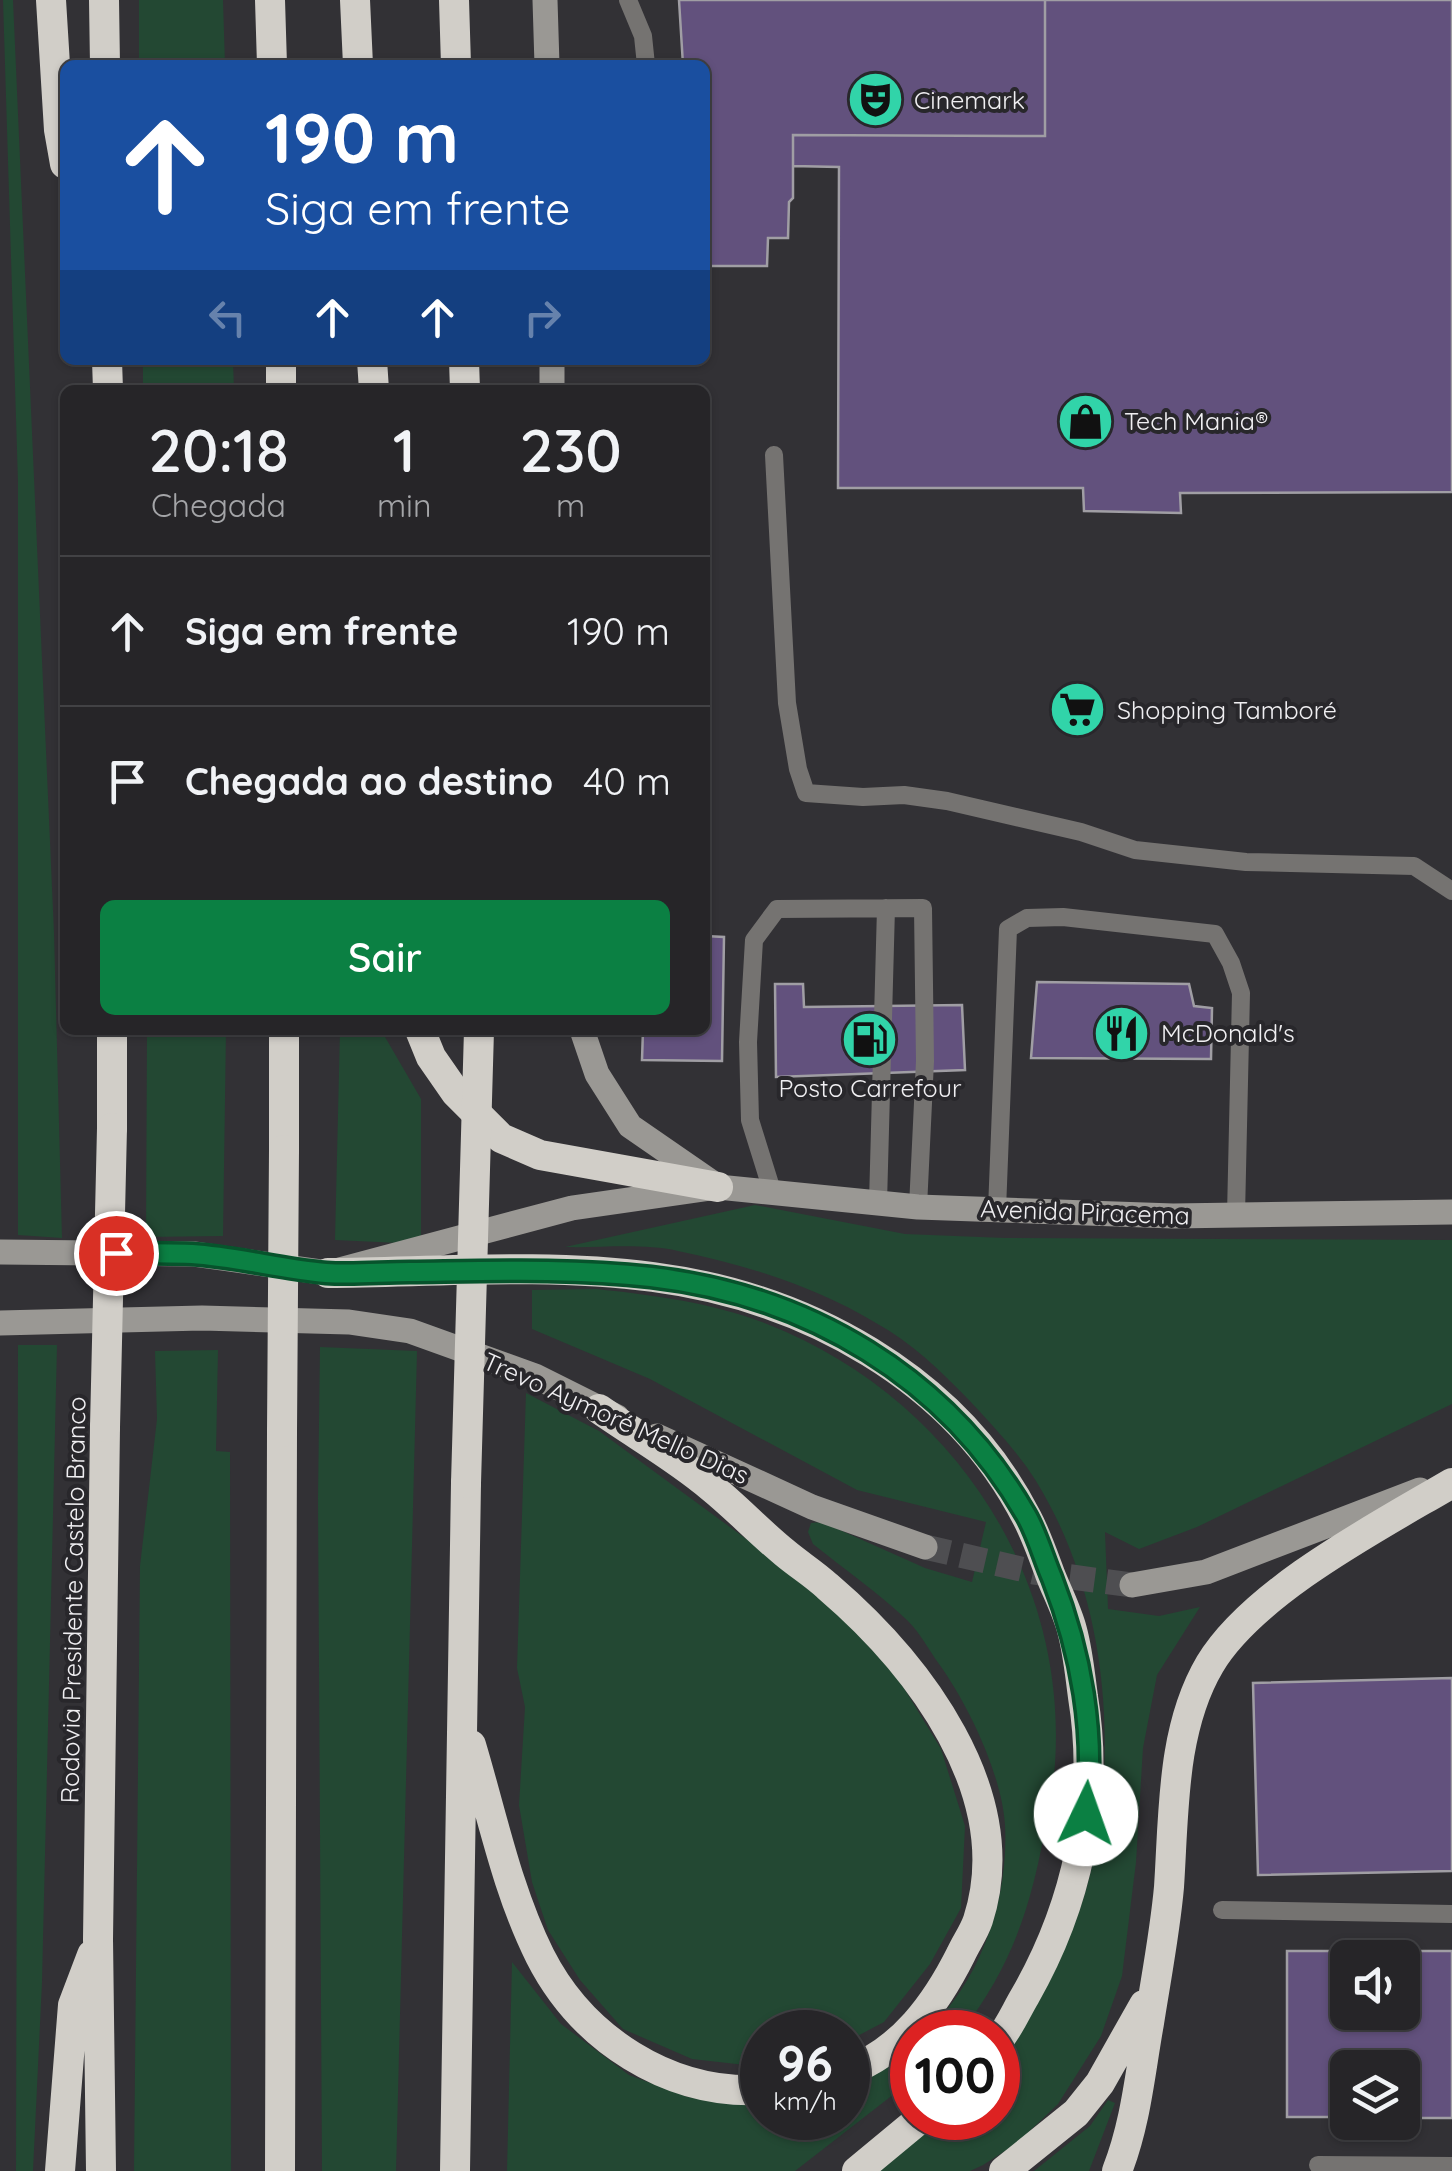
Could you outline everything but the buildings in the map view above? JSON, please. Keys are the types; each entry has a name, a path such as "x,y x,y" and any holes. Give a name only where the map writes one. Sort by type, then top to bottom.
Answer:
{"highway":[{"path":"50,0 60,140"},
{"path":"104,0 104,60"},
{"path":"270,0 272,60"},
{"path":"355,0 358,60"},
{"path":"454,0 456,60"},
{"name":"Rodovia Presidente Castelo Branco","path":"102,2171 98,1939 112,1035"},
{"path":"280,2171 284,1035"},
{"path":"422,1035 431,1057 456,1093 501,1138 540,1155 718,1187"},
{"path":"455,2171 466,1483 479,1035"},
{"path":"328,1273 564,1270 654,1277 745,1296 846,1335 908,1377 952,1415 988,1457 1027,1517 1072,1630 1088,1725 1088,1799 1082,1846 1065,1909 1040,1969 1016,2010"},
{"path":"599,1409 710,1485 827,1586 890,1647 930,1698 964,1756 982,1812 986,1869 978,1920 930,2009 904,2037 870,2058"},
{"path":"1117,2171 1130,2138 1155,1984 1168,1891 1178,1769 1192,1708 1210,1665 1227,1642 1272,1598 1452,1480"},
{"path":"464,1720 515,1896 542,1959 574,2004 615,2048 656,2070 706,2087 740,2089"},
{"path":"60,2171 73,2005 98,1939"},
{"path":"1004,2171 1076,2114 1100,2083 1155,1984"},
{"path":"857,2171 894,2140"}],"main road":[{"path":"545,0 546,60"},
{"path":"584,1035 598,1074 630,1126 718,1187"},
{"path":"0,1252 194,1254 328,1273 572,1208 718,1187"},
{"name":"Avenida Piracema","path":"718,1187 918,1206 1173,1216 1452,1212"},
{"name":"Trevo Aymoré Mello Dias","path":"0,1323 202,1318 350,1322 410,1331 534,1376 812,1507 925,1547"},
{"path":"1132,1585 1206,1572 1452,1480"}],"lane":[{"path":"628,0 643,36 645,60"},
{"path":"774,455 788,703 798,769 806,793 904,795 947,801 1081,832 1135,850 1246,862 1414,866 1452,891"},
{"path":"878,1203 886,908"},
{"path":"773,1194 750,1120 748,1042 754,940 777,909 923,908 925,1061 918,1206"},
{"path":"997,1210 1008,929 1026,918 1063,918 1215,934 1241,993 1236,1215"},
{"path":"1222,1910 1452,1914"},
{"path":"1318,2165 1452,2166"}],"green space":[{"path":"3,0 13,0 54,933 62,1238 18,1235 18,482"},
{"path":"139,0 223,0 225,60 139,60"},
{"path":"143,365 233,365 234,385 143,385"},
{"path":"147,1035 226,1035 223,1236 146,1237"},
{"path":"340,1035 384,1035 421,1099 421,1244 335,1240"},
{"path":"755,1205 905,1234 1452,1240 1452,1404 1197,1527 1139,1549 1105,1532 1108,1609 1159,1616 1200,1607 1157,1675 1143,1748 1136,1862 1122,1976 1101,2036 1058,2104 1016,2144 970,2171 876,2171 915,2140 1020,2140 1020,2029 1057,1965 1087,1887 1096,1847 1105,1753 1099,1658 1090,1612 1058,1522 1029,1470 969,1400 902,1339 876,1323 829,1299 730,1263 651,1247 565,1247"},
{"path":"596,1289 661,1297 705,1305 767,1324 831,1355 889,1395 940,1443 983,1497 1017,1558 1041,1623 1054,1692 1055,1764 1028,1904 1008,1956 977,2010 946,2010 962,1989 988,1937 1002,1881 1005,1825 997,1784 982,1741 950,1680 908,1621 813,1544 808,1532 811,1523 822,1522 925,1568 972,1582 986,1522 857,1490 650,1379 532,1329 532,1290"},
{"path":"18,1345 57,1345 42,1982 33,2171 16,2171"},
{"path":"320,1347 417,1351 396,2171 322,2171"},
{"path":"218,1350 216,1451 230,1452 231,2171 134,2171 140,1566 157,1419 155,1351"},
{"path":"526,1393 599,1431 753,1544 834,1610 896,1675 941,1749 965,1826 961,1908 930,1964 884,2022 870,2029 870,2010 740,2010 740,2064 692,2059 623,2029 580,1980 548,1930 532,1882 519,1805 525,1707 517,1668"},
{"path":"512,1962 561,2024 629,2075 688,2097 740,2101 740,2140 835,2140 795,2171 507,2171"},
{"path":"890,2058 890,2097 870,2113 870,2070"},
{"path":"1108,2100 1115,2103 1089,2171 1034,2171 1090,2126"}],"tunnel":[{"path":"925,1547 1034,1572 1132,1585"}],"place":[{"name":"Cinemark","path":"875,100"},
{"name":"Tech Mania®","path":"1085,421"},
{"name":"Shopping Tamboré","path":"1078,710"},
{"name":"McDonald's","path":"1122,1033"},
{"name":"Posto Carrefour","path":"870,1039"}],"route":[{"path":"116,1253 194,1254 328,1273 564,1270 654,1277 745,1296 846,1335 908,1377 952,1415 988,1457 1027,1517 1072,1630 1088,1725 1090,1783 1086,1814"}]}
